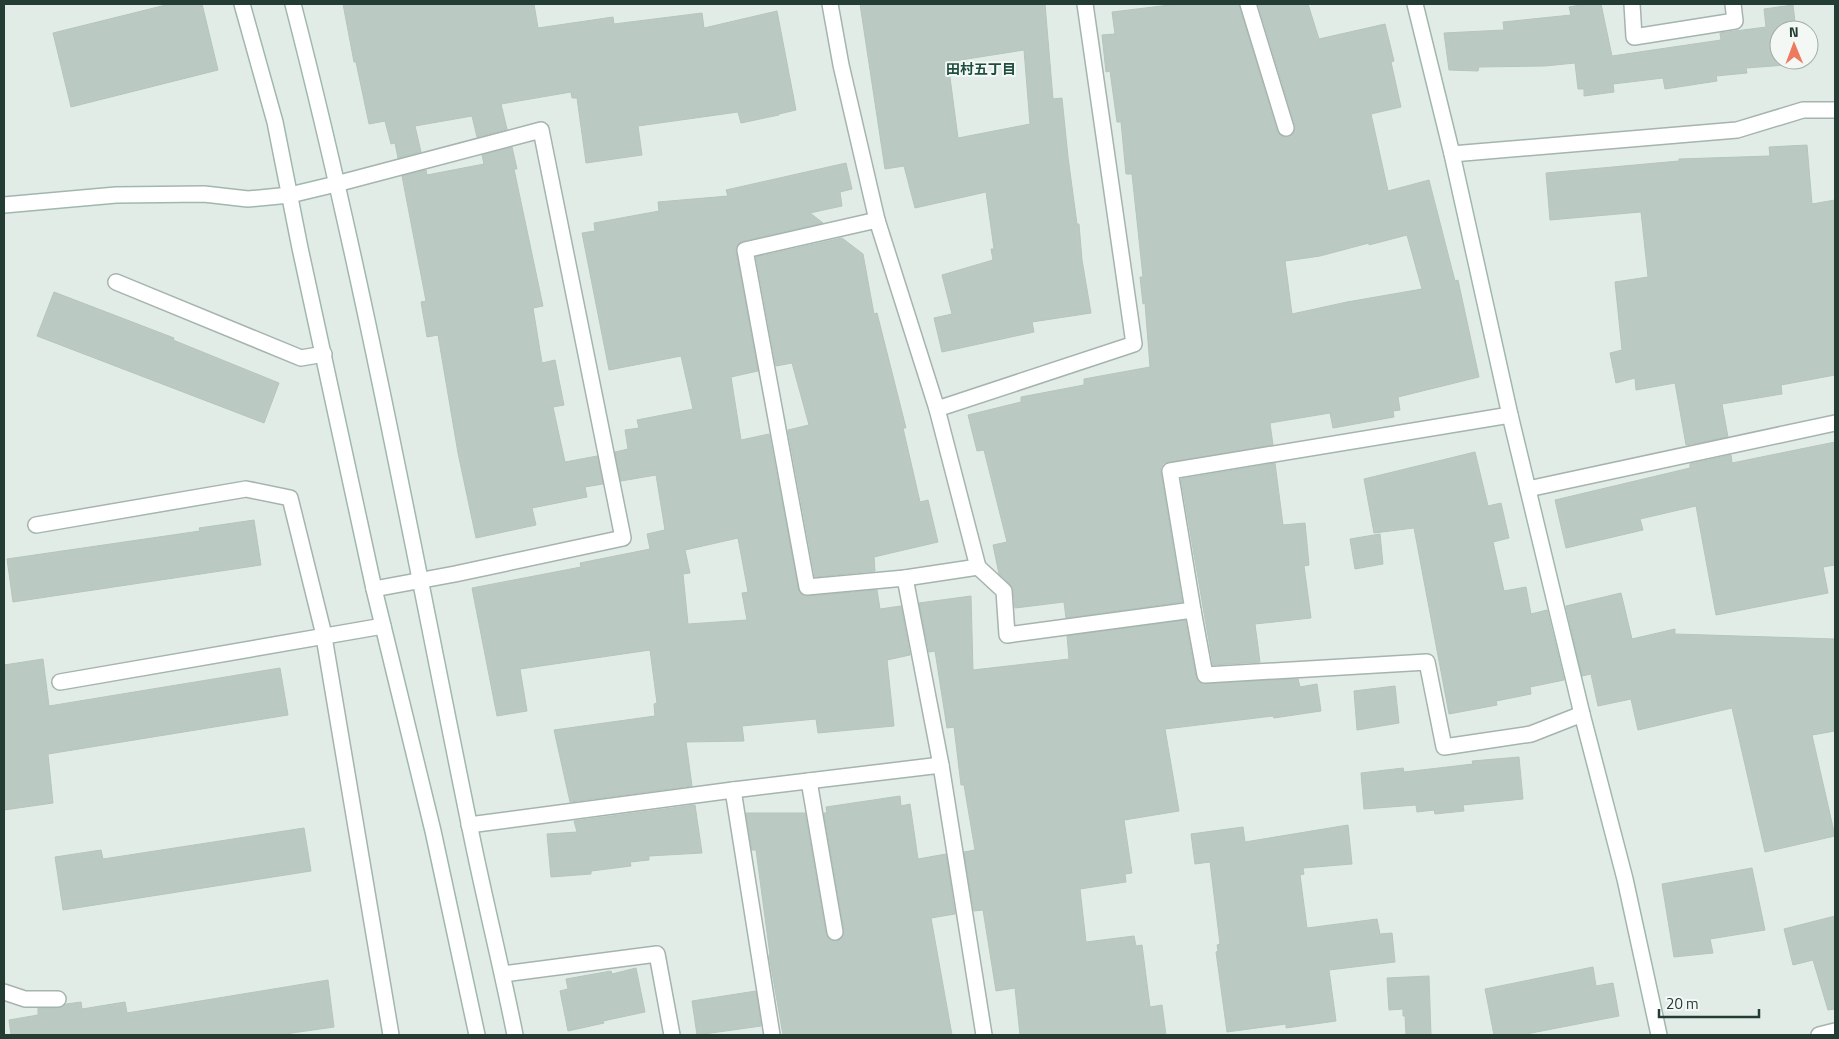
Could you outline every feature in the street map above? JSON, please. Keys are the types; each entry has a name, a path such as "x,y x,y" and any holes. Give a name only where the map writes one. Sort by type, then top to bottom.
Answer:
{"street":[{"path":"242,4 275,122 300,248 374,589 433,831 477,1035"},
{"path":"293,4 321,111 421,580 469,825 516,1035"},
{"path":"830,4 841,65 877,220 936,410 978,567 1004,591 1007,635 1193,610"},
{"path":"936,410 1134,344 1085,4"},
{"path":"1248,4 1286,128"},
{"path":"1415,4 1452,154 1510,415 1582,714 1625,879 1660,1035"},
{"path":"1632,4 1634,37 1735,21 1733,4"},
{"path":"1452,154 1737,130 1803,110 1835,110"},
{"path":"4,205 116,195 204,194 248,199 290,195 541,130 623,538 374,589"},
{"path":"877,220 745,250 807,587 905,578 978,567"},
{"path":"116,282 302,358 324,354"},
{"path":"1510,415 1170,471 1205,675 1427,662 1444,748 1531,734 1582,714"},
{"path":"1528,489 1835,423"},
{"path":"36,525 246,489 290,498 324,636 391,1035"},
{"path":"905,578 941,765 984,1035"},
{"path":"60,682 383,626"},
{"path":"469,825 941,765"},
{"path":"809,781 835,932"},
{"path":"733,790 772,1035"},
{"path":"503,974 657,954 672,1035"},
{"path":"4,992 25,999 58,999"},
{"path":"1819,1035 1835,1031"}],"building":[{"path":"170,4 202,4 218,70 71,107 53,33"},
{"path":"343,4 534,4 538,28 613,17 614,24 702,13 704,28 777,11 796,110 741,123 738,112 638,126 642,155 586,163 577,98 572,98 571,92 501,104 507,129 477,137 472,116 415,126 421,152 398,158 395,143 391,144 385,121 369,124 356,62 354,62"},
{"path":"860,4 1045,4 1053,99 1062,98 1077,224 1079,224 1082,260 1091,313 1032,322 1034,332 942,352 934,318 952,314 942,275 993,260 991,249 994,249 986,192 915,208 904,166 885,169","holes":["1024,50 1030,124 958,138 948,62"]},
{"path":"1178,4 1239,4 1277,131 1284,137 1293,134 1295,125 1258,4 1308,4 1319,39 1385,24 1394,61 1391,62 1401,107 1371,114 1388,191 1429,180 1455,281 1458,280 1479,377 1398,397 1400,410 1393,411 1394,417 1333,428 1330,413 1270,423 1273,445 1164,463 1161,467 1161,473 1182,602 1066,618 1064,602 1015,608 1013,590 1010,584 999,574 993,545 1007,542 984,450 977,451 968,415 1021,402 1021,397 1084,385 1084,379 1150,367 1145,303 1143,304 1140,277 1143,277 1132,174 1126,174 1121,122 1117,122 1110,71 1106,72 1102,35 1115,34 1112,12","holes":["1407,235 1422,289 1292,314 1285,261 1320,256"]},
{"path":"1601,4 1612,56 1721,40 1720,33 1766,27 1764,9 1793,5 1795,20 1769,20 1769,66 1746,68 1747,73 1716,76 1717,81 1665,89 1663,78 1613,84 1614,92 1584,96 1584,89 1578,89 1575,63 1545,66 1479,67 1478,71 1449,70 1444,33 1504,30 1503,22 1571,15 1569,7"},
{"path":"1807,145 1812,204 1835,200 1835,375 1781,385 1782,394 1722,404 1728,437 1686,445 1675,383 1636,390 1635,378 1616,383 1610,353 1622,350 1615,282 1648,277 1641,212 1550,220 1546,173 1679,161 1679,159 1770,156 1769,147"},
{"path":"512,147 517,169 514,169 543,306 533,308 542,363 555,360 564,405 553,407 565,462 597,456 603,484 585,487 587,497 532,508 536,525 476,538 458,453 438,335 427,337 421,302 426,301 402,176 426,170 427,175 484,164 482,155"},
{"path":"846,163 852,189 840,192 842,206 810,213 823,223 743,241 736,247 758,371 731,377 741,440 769,434 799,592 808,596 877,590 880,609 901,606 910,655 887,660 894,726 818,733 816,719 742,726 744,741 686,742 692,786 570,802 554,730 655,716 654,704 657,703 650,650 520,669 527,711 497,716 472,588 581,567 580,563 650,549 647,534 665,530 656,475 621,481 615,452 628,449 625,430 639,428 637,420 693,409 681,356 609,370 582,233 595,231 594,223 659,211 658,202 728,196 726,190","holes":["738,538 748,592 742,593 747,620 688,624 683,574 690,573 685,550"]},
{"path":"842,238 863,254 874,314 877,313 906,428 903,428 920,502 928,500 938,542 874,557 875,571 815,577 788,430 809,425 792,363 776,366 756,257"},
{"path":"54,292 174,338 173,340 279,383 264,423 37,336"},
{"path":"1835,442 1835,565 1823,567 1828,593 1716,615 1696,506 1640,519 1643,530 1566,548 1555,500 1690,468 1690,464 1731,455 1732,463"},
{"path":"1475,452 1488,506 1501,503 1509,538 1493,542 1504,591 1526,587 1531,614 1547,610 1564,680 1530,687 1531,694 1496,701 1497,705 1449,714 1414,528 1374,533 1364,479"},
{"path":"1275,463 1283,525 1305,523 1309,565 1304,566 1311,618 1255,624 1260,662 1213,665 1181,479"},
{"path":"254,520 261,565 13,602 7,559 200,531 199,528"},
{"path":"1380,534 1383,564 1355,569 1350,539"},
{"path":"1621,593 1632,639 1675,629 1675,634 1835,639 1835,731 1812,735 1835,836 1765,852 1732,708 1638,730 1631,699 1598,706 1591,674 1582,676 1566,606"},
{"path":"971,596 973,670 1069,659 1067,636 1185,620 1196,677 1201,683 1298,679 1300,687 1317,684 1321,711 1274,718 1273,716 1165,729 1179,811 1124,820 1132,873 1125,874 1126,882 1080,889 1086,942 1134,936 1136,946 1142,945 1150,1007 1162,1005 1166,1035 1020,1035 1015,988 996,991 983,910 974,911 964,852 975,850 964,785 961,785 954,727 947,728 935,651 929,652 919,603"},
{"path":"43,659 49,706 280,668 288,715 48,754 53,803 4,810 4,665"},
{"path":"1395,686 1399,723 1357,730 1354,691"},
{"path":"1519,757 1523,799 1463,805 1464,811 1435,814 1434,810 1417,812 1416,805 1364,809 1361,773 1403,768 1404,772 1473,764 1472,761"},
{"path":"900,796 901,806 910,804 918,859 946,854 955,914 931,918 952,1035 783,1035 769,955 756,850 752,850 746,813 805,813 826,934 828,938 836,941 841,939 844,930 824,813 827,813 826,807"},
{"path":"695,805 702,853 649,856 649,860 630,862 631,866 591,871 591,874 551,877 547,834 577,832 574,821"},
{"path":"1348,825 1352,864 1303,868 1304,874 1300,875 1307,928 1377,919 1380,934 1392,933 1395,962 1329,970 1336,1021 1286,1028 1286,1024 1227,1032 1216,952 1218,951 1217,945 1220,944 1210,862 1195,864 1191,834 1243,827 1245,842"},
{"path":"304,828 311,871 63,910 55,857 101,850 103,859"},
{"path":"1752,868 1765,930 1710,939 1713,953 1674,957 1662,884"},
{"path":"1835,916 1835,1009 1828,1010 1813,960 1793,965 1784,929"},
{"path":"1593,967 1596,986 1613,983 1619,1016 1521,1035 1494,1035 1485,989"},
{"path":"636,968 645,1012 568,1031 560,991 568,989 566,979 611,971 612,974"},
{"path":"1429,976 1431,1035 1406,1035 1403,1009 1389,1010 1387,978"},
{"path":"328,980 334,1027 278,1035 11,1035 9,1020 38,1015 38,1008 58,1008 66,1004 81,1002 82,1009 125,1002 127,1013"},
{"path":"756,991 761,1026 697,1035 692,1001"}],"district":[{"name":"田村五丁目","path":"981,69"}]}
